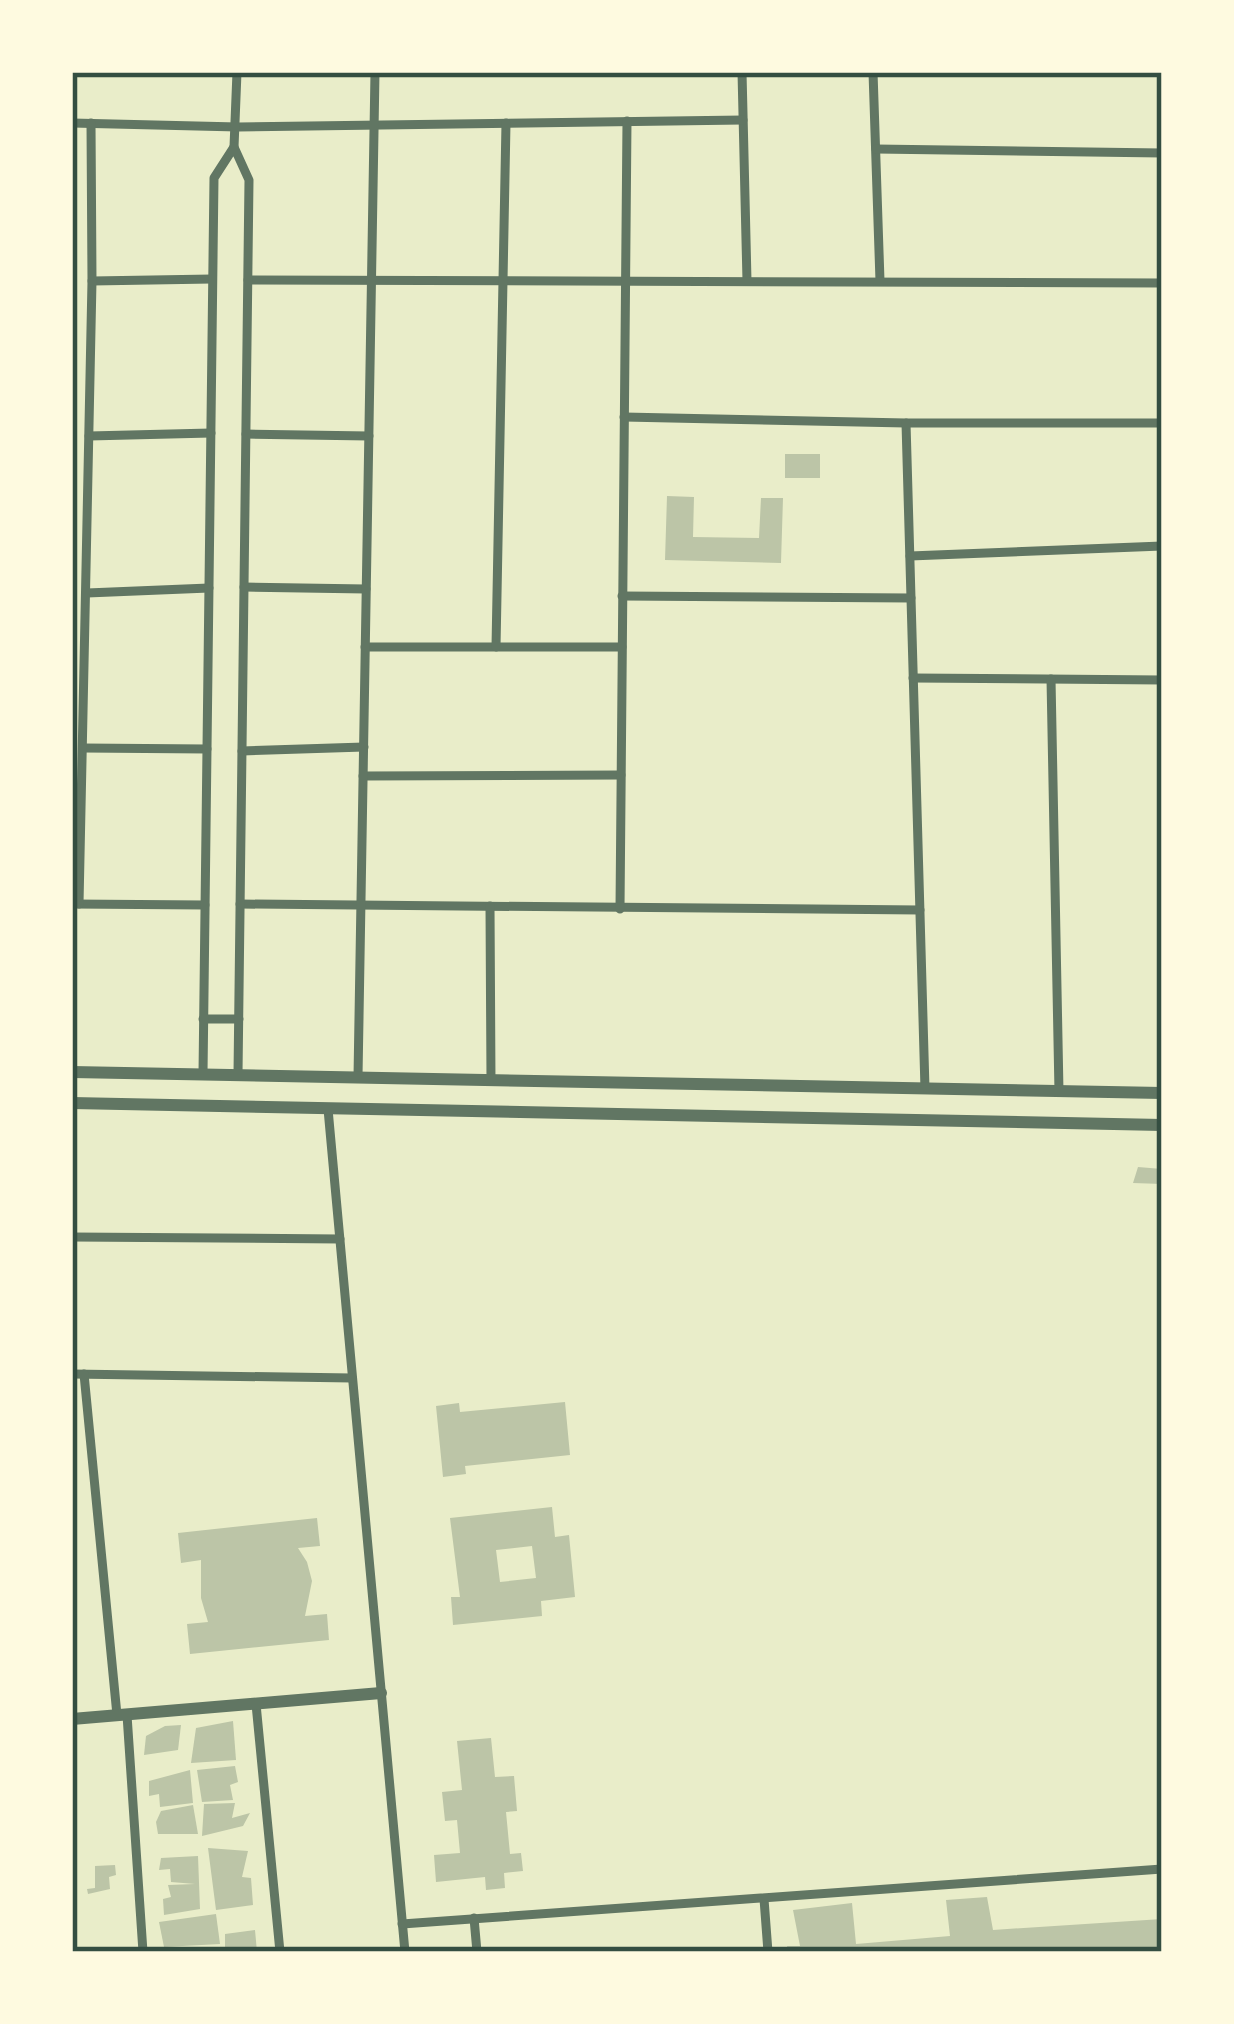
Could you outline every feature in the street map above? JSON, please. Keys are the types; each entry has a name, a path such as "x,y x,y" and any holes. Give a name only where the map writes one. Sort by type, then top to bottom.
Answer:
{"street":[{"path":"202,1073 214,178 234,146 237,72"},
{"path":"358,1077 375,72"},
{"path":"742,72 747,280"},
{"path":"873,72 880,281"},
{"path":"72,123 238,127 743,120"},
{"path":"620,909 627,122"},
{"path":"91,123 87,593 83,748 77,769 76,904 205,905"},
{"path":"496,647 506,123"},
{"path":"234,146 249,181 238,1074"},
{"path":"876,149 1162,153"},
{"path":"72,256 90,256"},
{"path":"92,280 212,279"},
{"path":"248,280 1162,283"},
{"path":"624,417 1162,424"},
{"path":"906,423 925,1089"},
{"path":"88,436 211,433"},
{"path":"246,434 369,436"},
{"path":"910,556 1162,546"},
{"path":"244,587 366,589"},
{"path":"87,593 209,588"},
{"path":"622,596 911,598"},
{"path":"365,647 622,647"},
{"path":"914,678 1162,680"},
{"path":"1051,679 1059,1091"},
{"path":"242,751 364,746"},
{"path":"83,748 207,749"},
{"path":"363,776 621,775"},
{"path":"240,904 920,910"},
{"path":"490,906 490,1081"},
{"path":"203,1018 239,1019"},
{"path":"72,1072 1162,1093"},
{"path":"127,1073 127,1105"},
{"path":"409,1111 410,1079"},
{"path":"72,1103 1162,1125"},
{"path":"328,1109 405,1952"},
{"path":"72,1237 340,1240"},
{"path":"143,1952 122,1715 78,1374 352,1378"},
{"path":"72,1719 381,1693"},
{"path":"256,1704 280,1952"},
{"path":"402,1924 1162,1869"},
{"path":"764,1899 769,1952"},
{"path":"474,1918 477,1952"}],"building":[{"path":"785,454 820,454 820,478 785,478"},
{"path":"667,496 694,497 693,537 759,538 761,498 783,498 781,563 665,560"},
{"path":"1138,1167 1162,1169 1162,1184 1133,1183"},
{"path":"565,1402 570,1455 465,1466 466,1474 443,1477 436,1406 459,1403 460,1412"},
{"path":"552,1507 555,1537 569,1535 575,1597 541,1601 542,1616 453,1625 451,1597 460,1597 450,1518","holes":["532,1546 536,1578 500,1582 496,1550"]},
{"path":"317,1518 320,1546 298,1548 312,1581 305,1616 327,1614 329,1640 190,1654 187,1624 208,1622 201,1598 201,1560 181,1563 178,1533"},
{"path":"233,1721 236,1760 191,1763 196,1728"},
{"path":"181,1725 178,1750 144,1755 146,1736 165,1726"},
{"path":"491,1738 495,1777 514,1776 517,1811 506,1812 510,1854 521,1853 523,1871 504,1873 505,1888 486,1890 485,1877 436,1882 434,1855 460,1853 457,1820 445,1821 442,1792 462,1790 457,1741"},
{"path":"235,1766 238,1782 230,1785 233,1800 202,1802 197,1770"},
{"path":"190,1770 193,1803 160,1807 159,1794 149,1796 149,1781"},
{"path":"235,1803 232,1818 250,1813 243,1826 202,1836 204,1804"},
{"path":"193,1805 198,1834 158,1834 161,1811"},
{"path":"208,1848 248,1851 242,1877 251,1878 253,1905 216,1910"},
{"path":"198,1856 200,1909 164,1915 163,1899 171,1897 168,1885 195,1884 171,1882 170,1869 159,1870 161,1858"},
{"path":"115,1865 110,1889 88,1894 87,1889 95,1888 95,1866"},
{"path":"987,1897 993,1930 1162,1919 1162,1952 788,1952 787,1946 800,1946 793,1910 852,1903 856,1944 950,1936 946,1900"},
{"path":"216,1914 220,1944 164,1947 159,1922"},
{"path":"255,1930 257,1952 225,1952 225,1934"}]}
